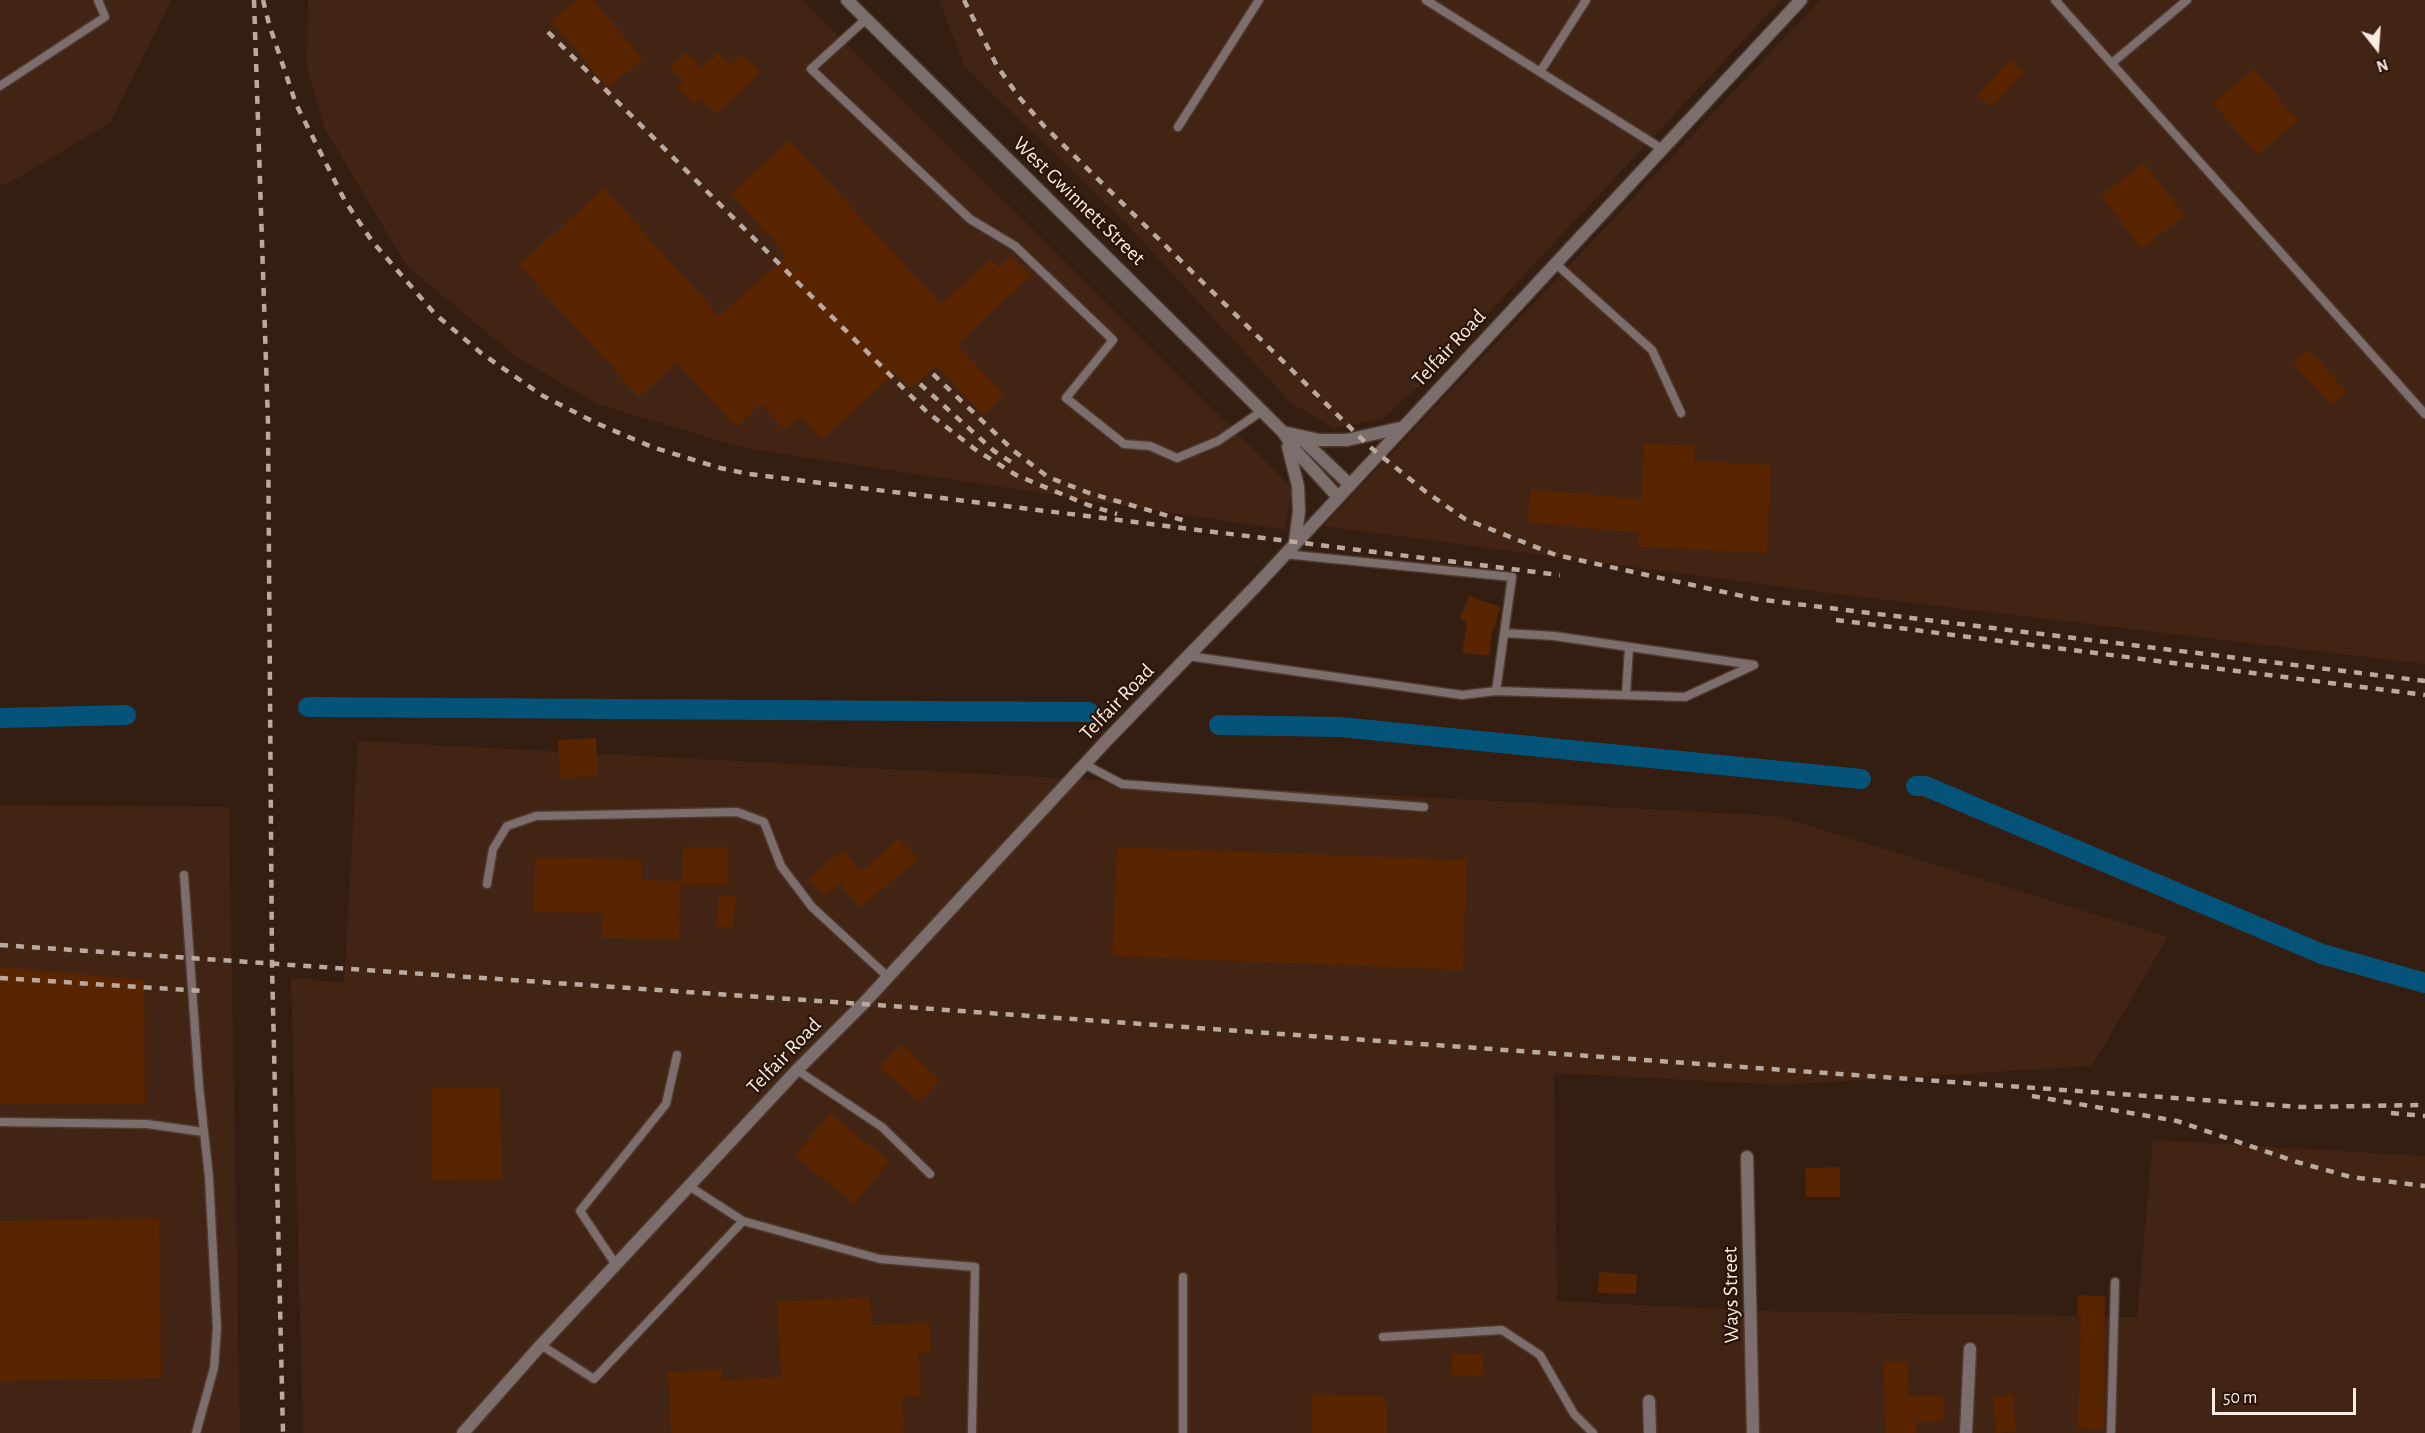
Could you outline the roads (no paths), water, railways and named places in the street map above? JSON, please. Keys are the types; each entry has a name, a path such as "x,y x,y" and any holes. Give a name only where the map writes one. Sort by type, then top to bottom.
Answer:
{"street":[{"name":"West Gwinnett Street","path":"847,0 1262,411 1337,496"},
{"name":"Telfair Road","path":"463,1433 541,1345 797,1070 863,1004 1084,764 1296,542 1800,0"},
{"path":"1282,432 1319,440 1347,440 1401,428"},
{"name":"West Gwinnett Street","path":"1282,432 1305,442 1348,484"},
{"path":"1282,432 1292,458 1298,486 1299,511 1296,542"},
{"name":"Ways Street","path":"1747,1157 1753,1433"},
{"path":"1966,1433 1970,1349"},
{"path":"1649,1401 1650,1433"}],"lane":[{"path":"0,86 105,18 98,0"},
{"path":"1178,127 1259,0"},
{"path":"1426,0 1662,149"},
{"path":"1540,72 1586,0"},
{"path":"2055,0 2425,414"},
{"path":"2112,63 2187,0"},
{"path":"866,19 811,69 970,219 1015,246 1113,340 1066,398 1124,444 1150,446 1177,458 1218,441 1262,411"},
{"path":"1555,263 1652,350 1681,413"},
{"path":"1284,554 1512,577 1496,691"},
{"path":"1188,656 1462,695 1496,691 1684,697 1754,665 1554,636 1504,633"},
{"path":"1626,695 1629,647"},
{"path":"1084,764 1122,784 1424,807"},
{"path":"487,884 493,849 507,826 536,816 737,812 764,822 781,866 812,907 887,976"},
{"path":"184,875 203,1132 209,1177 217,1328 214,1368 196,1433"},
{"path":"616,1265 580,1211 666,1104 677,1055"},
{"path":"797,1070 882,1127 930,1174"},
{"path":"0,1122 147,1124 203,1132"},
{"path":"689,1186 743,1221 879,1259 975,1267 972,1433"},
{"path":"541,1345 594,1379 743,1221"},
{"path":"1183,1277 1183,1433"},
{"path":"2111,1433 2115,1282"},
{"path":"1383,1337 1502,1330 1540,1355 1574,1414 1593,1433"}],"waterway":[{"path":"308,707 1089,712"},
{"path":"0,718 126,715"},
{"path":"1219,725 1340,727 1861,779"},
{"path":"1916,786 1925,786 2322,954 2425,983"}],"railway":[{"path":"254,0 268,423 272,965 283,1433"},
{"path":"263,0 296,104 345,201 372,241 435,314 481,353 543,396 596,423 652,447 720,468 749,474 1560,575"},
{"path":"964,0 997,66 1044,126 1370,447 1426,492 1465,519 1556,555 1756,599 2425,681"},
{"path":"548,32 927,412 976,450 1016,475 1088,505 1117,514"},
{"path":"933,374 1014,451 1048,477 1089,493 1186,521"},
{"path":"920,384 994,451 1011,462"},
{"path":"1836,620 2425,695"},
{"path":"0,945 2301,1107 2425,1105"},
{"path":"0,978 202,991"},
{"path":"2032,1096 2177,1121 2297,1162 2351,1177 2425,1186"},
{"path":"2391,1113 2425,1116"}]}
